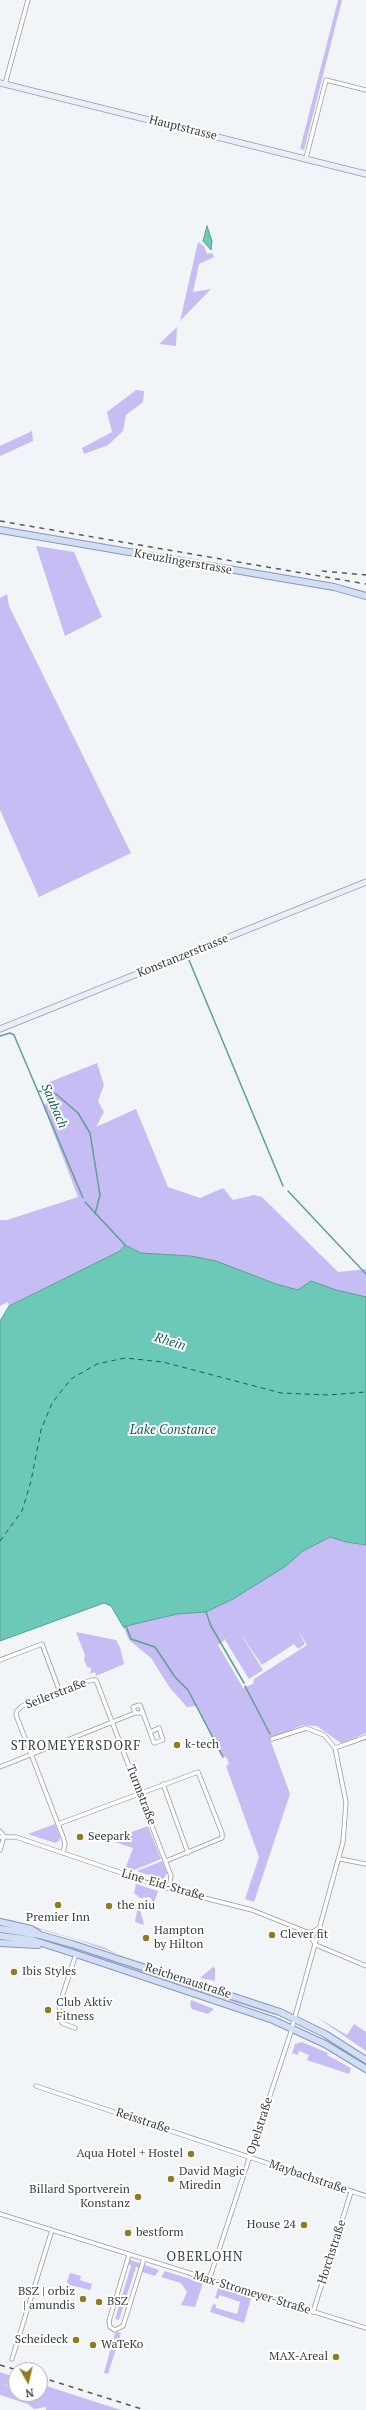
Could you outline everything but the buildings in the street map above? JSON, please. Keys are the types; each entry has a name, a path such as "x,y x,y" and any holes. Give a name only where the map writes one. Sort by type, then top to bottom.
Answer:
{"main road":[{"name":"Kreuzlingerstrasse","path":"0,530 334,587 366,596"},
{"path":"0,1922 31,1929 40,1935"},
{"name":"Reichenaustraße","path":"0,1929 40,1935 230,1995 294,2019 331,2037 366,2060"},
{"name":"Reichenaustraße","path":"0,1936 32,1940 292,2028 325,2044 366,2069"},
{"path":"0,1943 48,1946"}],"street":[{"path":"3,84 28,0"},
{"path":"306,158 326,80 366,90"},
{"name":"Hauptstrasse","path":"3,84 366,174"},
{"name":"Konstanzerstrasse","path":"0,1029 366,882"},
{"path":"0,1660 42,1644 60,1692"},
{"name":"Seilerstraße","path":"32,1754 16,1715 17,1711 22,1706 96,1680"},
{"name":"Turmstraße","path":"96,1680 166,1861 171,1876 169,1889"},
{"path":"135,1713 133,1707 140,1704 150,1732"},
{"path":"0,1767 135,1713 143,1713"},
{"path":"272,1739 306,1728 324,1734 335,1748 366,1737"},
{"name":"Opelstraße","path":"209,2280 292,2028 340,1859 345,1824 346,1802 335,1748"},
{"path":"32,1754 65,1844 62,1853"},
{"path":"58,1824 198,1772 222,1833 222,1838 166,1861"},
{"name":"Turmstraße","path":"163,1784 188,1853"},
{"path":"0,1831 2,1837 0,1850"},
{"name":"Line-Eid-Straße","path":"2,1837 11,1836 169,1889 240,1906 285,1922 307,1932"},
{"path":"340,1859 366,1864"},
{"path":"307,1932 313,1932 321,1926"},
{"path":"307,1932 316,1945 366,1966"},
{"path":"75,2028 62,2023 59,2006 76,1954"},
{"name":"Reisstraße","path":"36,2086 250,2156"},
{"name":"Maybachstraße","path":"250,2156 366,2196"},
{"name":"Horchstraße","path":"313,2312 351,2192"},
{"name":"Max-Stromeyer-Straße","path":"0,2214 366,2328"},
{"path":"12,2359 52,2230"},
{"path":"129,2254 109,2321 110,2327 115,2330 123,2326 144,2259"}],"shaded area":[{"path":"338,0 342,0 304,150 300,149"},
{"path":"198,242 204,246 207,254 212,253 214,257 199,264 193,292 211,289 180,321"},
{"path":"177,327 176,346 159,344"},
{"path":"136,390 144,391 143,402 126,415 123,431 108,445 84,454 82,448 112,432 107,412"},
{"path":"32,431 33,441 0,456 0,446"},
{"path":"36,546 74,552 102,617 65,636"},
{"path":"7,594 9,606 131,853 39,897 0,810 0,598"},
{"path":"97,1063 104,1085 98,1101 104,1112 96,1127 136,1109 168,1187 200,1198 223,1188 233,1200 254,1195 262,1197 338,1272 366,1269 366,1311 276,1284 191,1256 141,1253 125,1245 120,1251 9,1306 8,1302 0,1306 0,1220 7,1220 78,1197 43,1105 48,1102 42,1085"},
{"path":"330,1537 346,1542 366,1545 366,1733 342,1744 317,1726 303,1725 270,1739 290,1794 254,1902 245,1899 259,1857 226,1766 229,1764 227,1758 221,1755 196,1706 187,1707 170,1688 151,1658 129,1640 124,1628 126,1626 177,1614 206,1612 233,1599 286,1566 303,1551","holes":["298,1630 307,1645 254,1679 253,1684 243,1688 218,1645 231,1635 225,1640 249,1679 263,1670 240,1633 262,1665 294,1644 298,1649 305,1644"]},
{"path":"76,1632 116,1640 120,1647 124,1664 96,1676 95,1672 90,1674 90,1667 88,1668 84,1660 85,1655"},
{"path":"55,1824 60,1837 59,1841 55,1843 28,1834"},
{"path":"148,1826 161,1859 134,1870 126,1867 133,1848 115,1842 121,1836"},
{"path":"162,1861 167,1873 163,1880 137,1871"},
{"path":"136,1884 158,1891 151,1911 149,1908 152,1899 149,1897 140,1898 134,1893"},
{"path":"130,1904 140,1909 144,1925 135,1922 137,1911 129,1908"},
{"path":"0,1918 103,1947 118,1954 78,1940"},
{"path":"0,1932 41,1938 67,1945 276,2015 204,1993 66,1947"},
{"path":"127,1957 230,1990 189,1979"},
{"path":"213,1967 215,1968 215,1981 200,1978"},
{"path":"191,2000 214,2009 208,2014 192,2009 190,2005"},
{"path":"315,2016 347,2035 354,2024 366,2032 366,2051"},
{"path":"302,2042 328,2053 327,2055 351,2068 349,2074 307,2060 309,2055 299,2051 298,2055 292,2053 295,2044"},
{"path":"130,2260 140,2263 139,2268 136,2267 119,2320 115,2319 131,2266 129,2264"},
{"path":"145,2265 159,2270 155,2276 142,2272"},
{"path":"165,2271 203,2283 195,2307 181,2305 187,2292 181,2283 161,2277"},
{"path":"70,2273 81,2276 80,2280 92,2284 90,2290 70,2285 67,2282"},
{"path":"218,2288 251,2298 244,2323 210,2312 213,2304 216,2305 216,2308 237,2314 240,2302 220,2295 218,2299 215,2298"},
{"path":"115,2333 121,2333 108,2374 104,2373"},
{"path":"0,2372 8,2375 8,2386 0,2383"},
{"path":"0,2383 8,2386 8,2398 0,2395"},
{"path":"48,2387 121,2410 46,2410 46,2407 34,2409 28,2404 22,2402 48,2402"}],"water":[{"path":"207,226 212,241 211,250 203,241"},
{"name":"Lake Constance","path":"125,1245 141,1253 191,1256 216,1261 276,1284 298,1290 311,1281 336,1290 366,1297 366,1545 346,1542 330,1537 303,1551 286,1566 233,1599 206,1612 177,1614 126,1626 124,1628 111,1606 104,1603 0,1641 0,1321 9,1306 120,1251"}],"waterway":[{"path":"189,960 283,1186"},
{"name":"Saubach","path":"0,1036 10,1033 14,1035 83,1198"},
{"path":"38,1091 56,1094 78,1113 90,1133 100,1195 95,1214"},
{"path":"288,1191 366,1274"},
{"name":"Saubach","path":"85,1202 125,1245"},
{"path":"206,1612 211,1626 244,1683"},
{"path":"126,1626 131,1639 155,1647 175,1677 188,1690 223,1757"},
{"path":"245,1686 270,1734"}],"ferry route":[{"path":"0,1541 22,1511 31,1481 41,1430 52,1403 71,1379 97,1364 125,1358 163,1362 281,1393 328,1395 366,1392"}],"railway":[{"path":"0,521 366,584"},
{"path":"322,571 366,575"},
{"path":"0,2365 8,2367"},
{"path":"48,2380 145,2410"}],"place":[{"name":"k-tech","path":"177,1745"},
{"name":"Seepark","path":"80,1837"},
{"name":"Premier Inn","path":"58,1905"},
{"name":"the niu","path":"109,1906"},
{"name":"Clever fit","path":"272,1935"},
{"name":"Hampton by Hilton","path":"146,1938"},
{"name":"Ibis Styles","path":"14,1972"},
{"name":"Club Aktiv Fitness","path":"48,2010"},
{"name":"Aqua Hotel + Hostel","path":"191,2154"},
{"name":"David Magic Miredin","path":"171,2179"},
{"name":"Billard Sportverein Konstanz","path":"138,2197"},
{"name":"House 24","path":"304,2225"},
{"name":"bestform","path":"128,2233"},
{"name":"BSZ | orbiz | amundis","path":"83,2299"},
{"name":"BSZ","path":"99,2302"},
{"name":"Scheideck","path":"76,2340"},
{"name":"WaTeKo","path":"93,2345"},
{"name":"MAX-Areal","path":"336,2357"}],"district":[{"name":"STROMEYERSDORF","path":"76,1746"},
{"name":"OBERLOHN","path":"205,2257"}],"water label":[{"name":"Rhein","path":"170,1342"}]}
